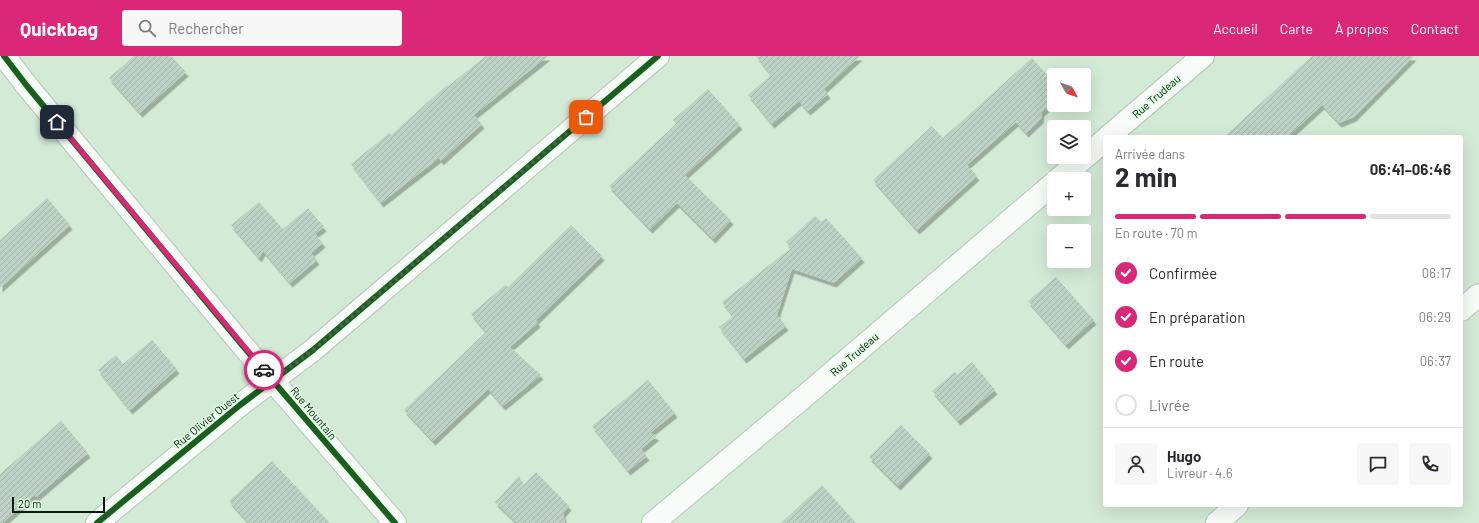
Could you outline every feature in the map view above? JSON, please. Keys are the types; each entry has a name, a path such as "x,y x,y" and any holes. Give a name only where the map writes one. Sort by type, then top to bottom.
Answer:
{"street":[{"name":"Rue Mountain","path":"4,56 47,110 273,380 395,523"},
{"name":"Rue Olivier Ouest","path":"97,523 240,405 319,345 658,56"},
{"name":"Rue Trudeau","path":"1110,135 1203,56"},
{"path":"1067,172 1103,142"},
{"name":"Rue Trudeau","path":"653,523 824,380 1047,189"},
{"path":"1463,308 1479,295"},
{"path":"1217,523 1236,507"}],"building":[{"path":"134,56 171,56 186,72 140,113 109,78"},
{"path":"486,56 548,56 474,115 482,124 441,161 439,158 381,203 351,164 389,133 391,135 447,85 448,86"},
{"path":"756,56 860,56 824,89 828,94 808,111 799,101 772,124 748,95 771,75"},
{"path":"1312,56 1414,56 1354,117 1339,123 1322,105 1289,135 1226,135"},
{"path":"1032,58 1047,75 1047,107 1042,112 1041,119 1026,133 1016,122 967,165 977,176 917,230 873,180 932,126 943,138"},
{"path":"708,89 740,125 685,175 731,220 713,239 677,203 650,229 609,186 676,124 673,120"},
{"path":"47,198 70,225 0,288 0,240"},
{"path":"259,202 283,229 308,208 324,227 315,234 323,243 311,253 317,260 290,283 263,251 259,258 231,225"},
{"path":"815,216 821,222 826,218 862,258 834,283 792,269 777,315 786,326 744,359 719,327 733,316 722,302 791,248 786,242"},
{"path":"571,225 602,256 536,320 538,323 510,347 541,375 503,406 488,389 433,441 404,410 486,332 471,314 505,285 508,287"},
{"path":"1056,277 1094,320 1066,345 1028,301"},
{"path":"152,340 177,369 130,410 98,370 116,355 123,364"},
{"path":"972,362 995,390 958,421 932,391 955,372 957,375"},
{"path":"648,380 675,413 650,433 657,436 641,449 647,456 628,471 592,426"},
{"path":"61,421 88,453 36,497 34,495 2,523 0,523 0,474"},
{"path":"901,425 930,454 898,486 869,457"},
{"path":"272,461 330,523 249,523 229,501"},
{"path":"536,472 569,506 563,513 565,523 517,523 495,502 519,476 523,485"},
{"path":"822,485 856,523 781,523"}],"cycle path":[{"path":"4,56 27,86 243,346 395,523"},
{"path":"97,523 240,405 313,350 658,56"}],"way so far":[{"path":"264,370 273,380 313,350 586,117"}],"route":[{"path":"57,122 264,370"}]}
